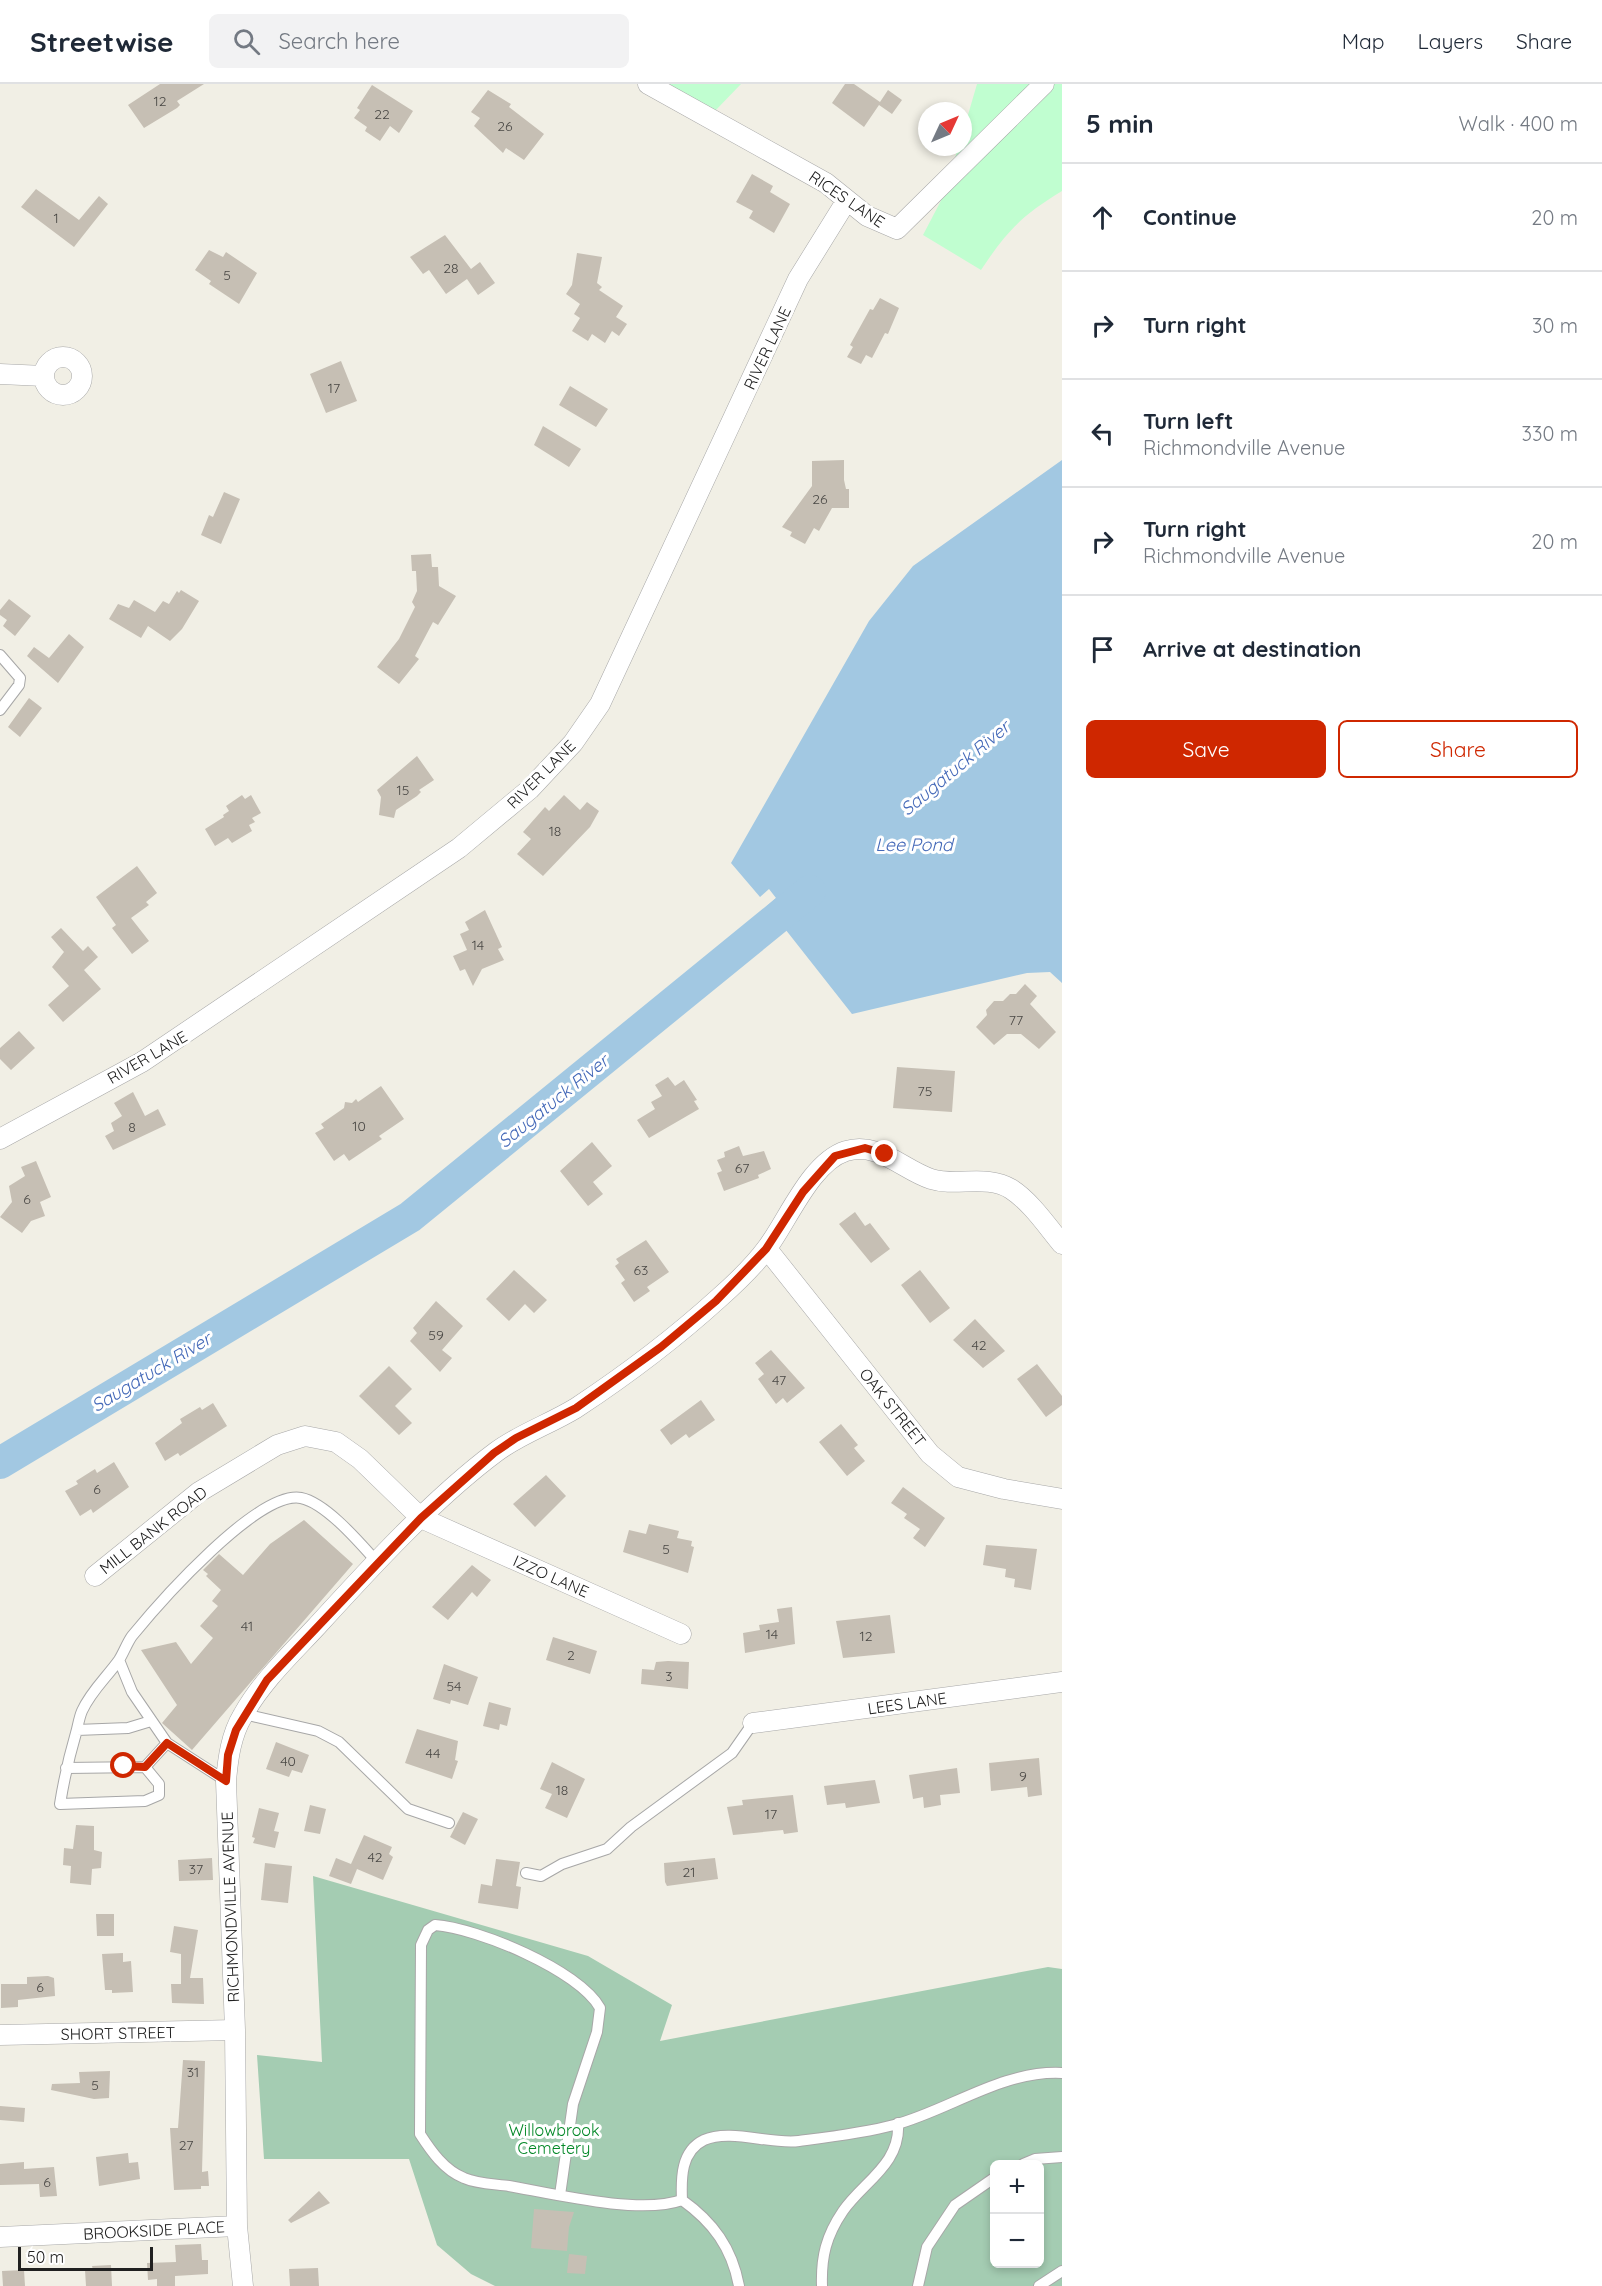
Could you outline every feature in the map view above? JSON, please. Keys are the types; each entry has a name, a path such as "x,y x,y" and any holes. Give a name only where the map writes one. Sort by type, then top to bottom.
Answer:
{"street":[{"name":"RICES LANE","path":"648,84 777,154 826,183 867,216 897,229 1044,84"},
{"name":"RIVER LANE","path":"0,1138 142,1062 405,886 510,807 573,743 600,704 798,279 847,200"},
{"path":"0,375 44,376"},
{"name":"RICHMONDVILLE AVENUE","path":"243,2286 237,2226 235,2030 226,1781 228,1755 244,1714 267,1680 421,1518 494,1453 516,1438 576,1408 661,1347 740,1279 766,1249 822,1168 841,1154 865,1148 885,1154 913,1172 935,1180 989,1182 1010,1188 1062,1244"},
{"name":"OAK STREET","path":"766,1249 891,1408 937,1460 958,1477 1004,1489 1062,1499"},
{"name":"MILL BANK ROAD","path":"95,1576 199,1492 277,1445 305,1436 336,1442 352,1453 405,1499 421,1518"},
{"name":"IZZO LANE","path":"421,1518 681,1634"},
{"name":"LEES LANE","path":"753,1723 1062,1682"},
{"name":"SHORT STREET","path":"0,2036 235,2030"},
{"name":"BROOKSIDE PLACE","path":"0,2237 237,2226"}],"lane":[{"path":"0,655 20,678 19,685 0,710"},
{"path":"145,1767 161,1790 153,1799 60,1804 66,1768 81,1712 119,1660 131,1637 223,1539 264,1508 287,1498 300,1498 324,1510 377,1562"},
{"path":"119,1660 132,1692 167,1743 226,1781"},
{"path":"244,1714 318,1731 339,1742 408,1809 449,1823"},
{"path":"77,1730 128,1728 151,1721"},
{"path":"526,1873 541,1876 562,1864 607,1849 631,1827 732,1754 753,1723"},
{"path":"66,1768 145,1767 167,1743"},
{"path":"560,2195 573,2104 597,2032 600,2007 586,1990 543,1962 482,1936 435,1925 428,1930 422,1945 420,2134 435,2157 464,2178 586,2200 671,2204 682,2200"},
{"path":"682,2200 684,2164 689,2153 705,2139 716,2136 796,2142 898,2123 986,2088 1046,2072 1062,2073"},
{"path":"822,2286 822,2253 843,2211 884,2168 899,2137 898,2123"},
{"path":"1033,2160 1062,2157"},
{"path":"918,2286 927,2247 955,2205 990,2181"},
{"path":"682,2200 708,2222 728,2249 739,2286"},
{"path":"1039,2286 1062,2271"}],"green space":[{"path":"661,84 741,84 714,112"},
{"path":"977,84 1062,84 1062,191 1016,225 981,270 923,235 946,191 956,156 972,156 972,102"},
{"name":"Willowbrook Cemetery","path":"313,1876 588,1956 672,2005 660,2041 1048,1967 1062,1969 1062,2286 495,2286 471,2274 437,2245 409,2159 264,2159 257,2055 322,2062"}],"water":[{"name":"Lee Pond","path":"1062,460 1062,983 1050,972 1027,973 852,1014 767,906 776,898 769,889 760,897 731,863 869,621 913,566"}],"building":[{"path":"160,84 204,84 177,101 180,105 177,108 144,128 128,105"},
{"path":"845,84 854,84 880,102 888,90 902,100 892,114 879,105 864,127 832,103"},
{"path":"372,85 413,111 399,133 390,126 380,141 365,131 367,127 354,118 360,110 357,108"},
{"path":"488,90 511,104 509,107 544,134 524,160 506,148 503,153 474,126 480,118 471,112"},
{"path":"752,174 773,186 770,192 790,204 774,233 749,218 753,211 736,202"},
{"path":"36,189 79,220 99,196 108,204 74,247 21,207"},
{"path":"445,235 471,269 480,262 495,283 478,295 467,279 446,294 429,270 423,274 410,257"},
{"path":"209,250 223,257 226,252 257,273 239,304 209,284 211,281 195,270"},
{"path":"577,253 602,257 597,283 602,287 599,290 623,306 616,317 627,324 619,336 612,331 605,343 592,334 588,341 572,331 580,318 574,314 580,304 566,294 572,285"},
{"path":"880,298 899,308 888,334 885,333 872,358 866,355 861,364 847,357 853,347 850,345 870,309 873,310"},
{"path":"341,361 357,401 326,413 310,374"},
{"path":"570,386 608,409 596,427 559,405"},
{"path":"543,426 581,449 569,467 534,445"},
{"path":"844,460 844,480 846,489 849,489 849,508 832,508 819,531 814,528 805,544 790,536 792,532 782,527 812,486 812,461"},
{"path":"224,492 240,499 221,544 201,535 209,515 213,517"},
{"path":"431,554 432,567 438,567 439,586 456,596 438,625 433,622 415,656 419,659 399,684 377,667 399,639 415,607 412,602 417,591 416,571 412,571 411,555"},
{"path":"181,590 199,601 182,629 170,641 148,626 141,638 109,619 118,604 129,608 134,600 155,612 163,601 169,604 177,591 179,593"},
{"path":"9,599 31,616 15,636 3,626 7,620 0,615 0,610"},
{"path":"69,634 84,647 58,683 27,656 34,647 49,658"},
{"path":"29,698 42,708 20,737 8,727"},
{"path":"417,756 434,780 419,790 421,792 417,796 396,810 394,818 379,815 381,797 377,790"},
{"path":"242,795 245,799 251,795 261,813 252,818 255,822 249,825 252,831 232,843 228,838 215,846 205,829 224,817 223,815 229,811 226,806"},
{"path":"564,795 580,810 587,802 599,811 590,827 543,876 517,854 531,839 523,832 545,807 549,811"},
{"path":"137,866 157,893 146,902 149,905 131,918 149,941 132,954 112,928 116,925 96,897"},
{"path":"485,910 502,947 498,949 504,960 482,969 473,986 465,969 460,971 453,956 467,950 460,934 469,930 465,922"},
{"path":"61,928 83,951 88,946 98,957 84,970 101,989 63,1022 48,1005 69,986 52,967 64,952 51,937"},
{"path":"1025,984 1037,996 1030,1004 1056,1032 1039,1049 1021,1034 1007,1034 994,1045 976,1027 987,1015 986,1010 994,1001 1003,1001 1010,994 1016,994"},
{"path":"19,1031 35,1048 11,1070 0,1059 0,1048"},
{"path":"897,1067 955,1071 952,1112 893,1108"},
{"path":"668,1077 675,1086 684,1080 697,1100 694,1101 699,1109 649,1138 637,1120 655,1109 651,1102 662,1096 655,1085"},
{"path":"381,1086 404,1119 379,1136 382,1139 349,1161 344,1154 334,1161 315,1133 324,1128 321,1124 344,1108 345,1102 352,1103 356,1099 358,1102"},
{"path":"133,1092 145,1116 158,1109 166,1125 113,1150 105,1136 114,1131 111,1123 122,1116 114,1103"},
{"path":"592,1142 612,1166 593,1182 603,1194 588,1206 560,1171"},
{"path":"739,1146 743,1156 764,1151 771,1169 758,1175 759,1178 724,1191 717,1173 722,1171 717,1160 725,1157 724,1152"},
{"path":"36,1161 51,1197 40,1202 45,1216 31,1221 22,1233 0,1217 12,1202 9,1186 25,1176 21,1167"},
{"path":"855,1212 865,1226 870,1223 890,1249 871,1263 839,1224"},
{"path":"646,1240 669,1272 647,1287 650,1291 634,1302 621,1283 625,1280 615,1266 619,1263 616,1259"},
{"path":"514,1270 547,1300 534,1313 525,1304 509,1321 486,1299"},
{"path":"920,1270 950,1308 930,1323 901,1285"},
{"path":"436,1301 463,1326 442,1350 452,1358 440,1372 410,1341 417,1333 413,1328"},
{"path":"975,1319 1005,1351 983,1368 953,1340"},
{"path":"771,1350 805,1388 787,1403 783,1398 776,1404 758,1379 764,1374 755,1363"},
{"path":"1037,1364 1062,1396 1062,1405 1046,1417 1017,1379"},
{"path":"389,1366 412,1389 395,1406 412,1423 399,1435 359,1396"},
{"path":"701,1400 715,1420 689,1438 686,1434 671,1445 660,1430"},
{"path":"213,1403 227,1426 180,1456 178,1453 165,1461 155,1443 182,1423 180,1419 200,1407 202,1410"},
{"path":"841,1424 858,1445 854,1448 865,1461 847,1476 819,1442"},
{"path":"114,1462 129,1487 93,1513 91,1509 80,1516 65,1491 78,1484 76,1481 95,1469 97,1473"},
{"path":"546,1475 566,1496 535,1527 513,1504"},
{"path":"903,1487 945,1518 925,1547 913,1538 920,1529 904,1518 907,1514 891,1503"},
{"path":"304,1520 353,1564 192,1750 162,1723 177,1705 141,1650 176,1642 191,1664 213,1638 200,1626 218,1606 212,1601 221,1590 203,1570 219,1554 243,1575 270,1544"},
{"path":"649,1524 679,1531 677,1538 692,1541 691,1546 694,1547 688,1573 623,1552 629,1530 646,1534"},
{"path":"986,1545 1037,1549 1031,1590 1014,1587 1015,1579 1005,1577 1006,1569 983,1565"},
{"path":"472,1565 491,1580 477,1597 472,1592 448,1620 432,1607"},
{"path":"792,1607 795,1644 745,1653 743,1633 760,1630 759,1625 779,1622 777,1609"},
{"path":"890,1615 895,1653 843,1658 836,1621"},
{"path":"553,1637 597,1651 590,1674 546,1660"},
{"path":"656,1662 689,1662 688,1689 641,1684 642,1669 654,1670"},
{"path":"444,1664 478,1677 468,1705 451,1700 450,1704 433,1699"},
{"path":"489,1702 511,1708 507,1726 500,1724 499,1730 483,1726"},
{"path":"417,1729 458,1741 455,1760 458,1761 452,1779 405,1763"},
{"path":"276,1742 309,1755 302,1773 292,1770 289,1777 266,1769"},
{"path":"1039,1758 1042,1795 1028,1797 1027,1787 991,1791 989,1763"},
{"path":"552,1762 585,1779 567,1818 545,1808 552,1794 540,1789"},
{"path":"957,1768 960,1793 940,1795 941,1805 924,1808 923,1797 913,1799 909,1775"},
{"path":"875,1780 880,1803 846,1808 845,1803 827,1805 824,1786"},
{"path":"793,1795 798,1832 784,1834 783,1830 733,1835 727,1807 743,1805 742,1800"},
{"path":"310,1805 326,1809 320,1834 304,1831"},
{"path":"259,1808 279,1813 274,1831 279,1832 275,1848 253,1843 255,1838 252,1837"},
{"path":"463,1812 478,1819 465,1845 450,1837"},
{"path":"76,1825 94,1826 94,1850 102,1852 101,1868 92,1869 91,1885 70,1883 71,1866 63,1865 64,1848 73,1849"},
{"path":"364,1835 392,1847 389,1854 393,1857 383,1880 357,1869 351,1884 329,1876 336,1858 351,1864"},
{"path":"212,1858 213,1880 179,1881 178,1860"},
{"path":"715,1858 718,1879 667,1886 664,1863"},
{"path":"496,1859 520,1862 516,1886 521,1887 518,1909 478,1903 481,1884 492,1886"},
{"path":"265,1863 292,1866 288,1903 261,1900"},
{"path":"96,1914 114,1914 114,1936 97,1936"},
{"path":"174,1926 198,1930 190,1978 203,1978 204,2004 172,2003 171,1984 181,1984 181,1954 170,1952"},
{"path":"123,1953 123,1962 131,1961 133,1992 112,1993 112,1990 105,1990 102,1954"},
{"path":"27,1977 54,1978 55,1996 18,2000 18,2007 1,2008 1,1984 27,1984"},
{"path":"183,2060 205,2061 202,2172 208,2171 209,2186 201,2186 201,2189 174,2190 170,2128 178,2128"},
{"path":"110,2071 109,2098 94,2099 51,2090 52,2084 80,2083 79,2072"},
{"path":"0,2106 25,2108 24,2122 0,2120"},
{"path":"128,2153 129,2163 138,2162 140,2179 99,2186 96,2157"},
{"path":"24,2162 24,2169 54,2167 57,2196 40,2197 39,2184 0,2185 0,2164"},
{"path":"319,2191 330,2203 291,2223 288,2220"},
{"path":"534,2209 574,2212 569,2227 567,2251 531,2248"},
{"path":"201,2244 202,2260 208,2260 208,2274 175,2276 175,2286 157,2286 157,2279 148,2280 147,2263 176,2262 175,2245"},
{"path":"569,2254 587,2256 585,2274 567,2273"},
{"path":"111,2265 112,2286 86,2286 85,2270 93,2270 92,2266"},
{"path":"318,2268 319,2286 290,2286 289,2269"},
{"path":"24,2270 25,2286 3,2286 2,2271"}],"waterway":[{"name":"Saugatuck River","path":"0,1463 410,1217 810,891"}],"route":[{"path":"124,1766 145,1767 167,1743 184,1757 226,1781 228,1755 236,1730 267,1680 346,1594 421,1518 494,1453 516,1438 576,1408 661,1347 716,1301 740,1279 766,1249 803,1192 835,1156 865,1148 885,1154"}]}
